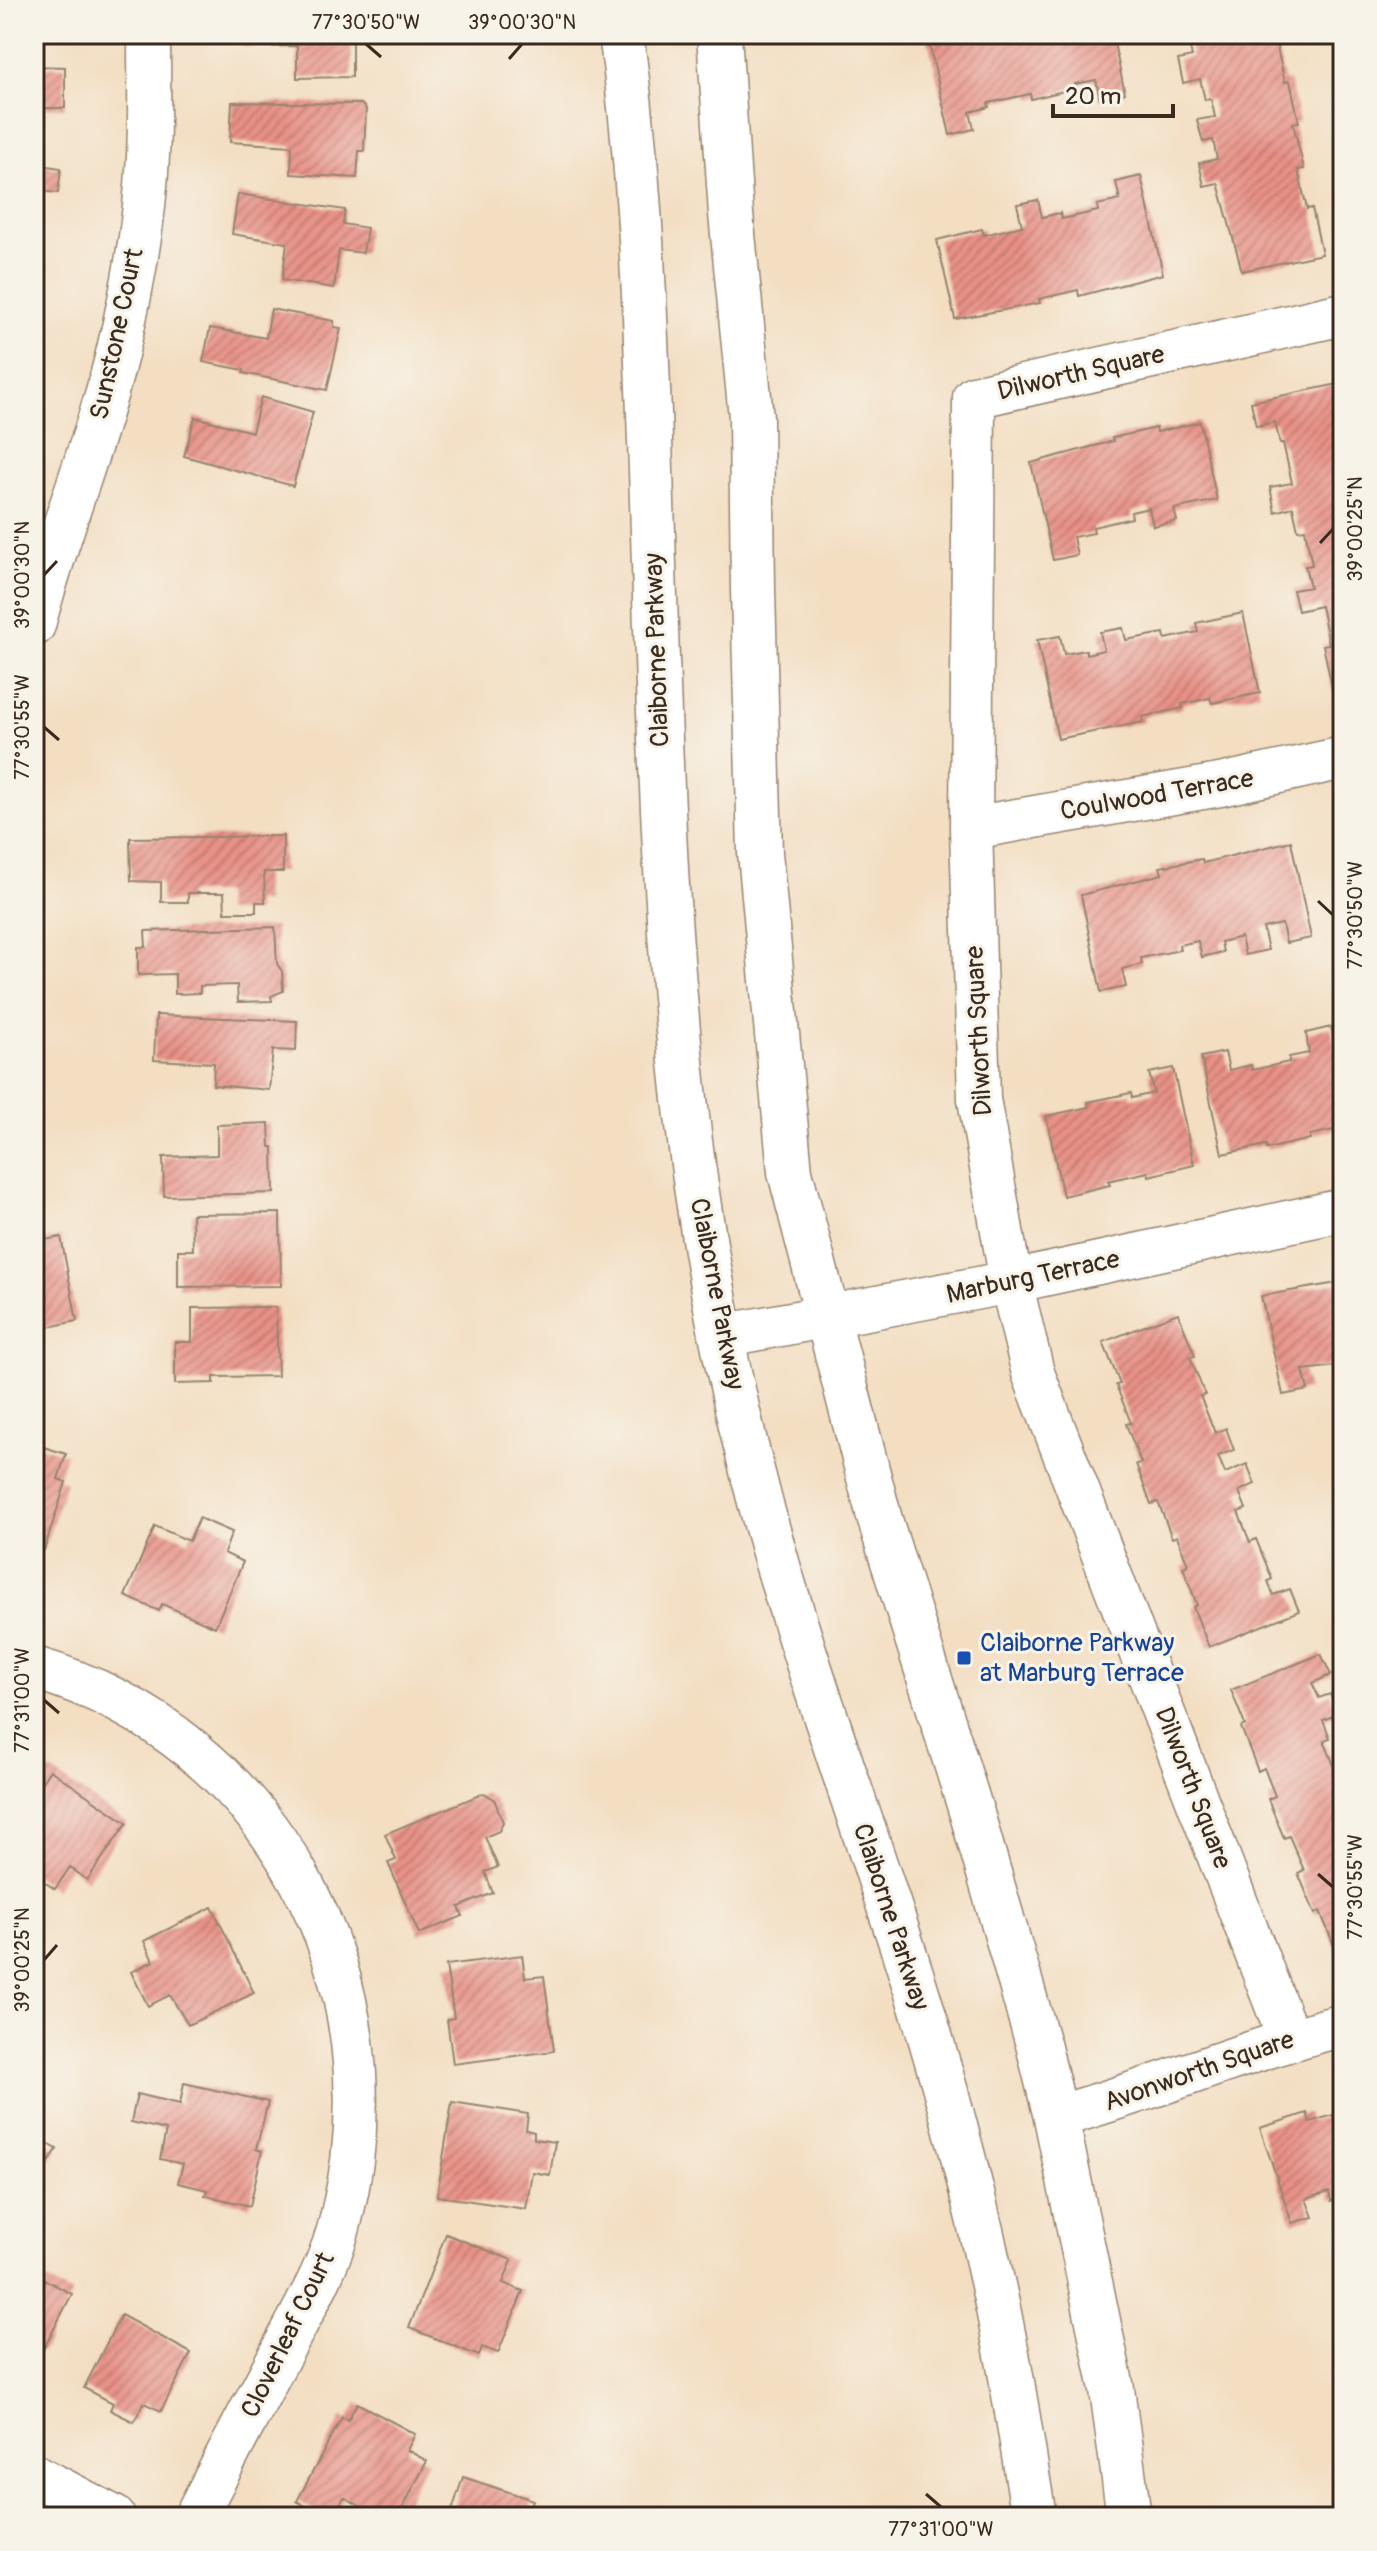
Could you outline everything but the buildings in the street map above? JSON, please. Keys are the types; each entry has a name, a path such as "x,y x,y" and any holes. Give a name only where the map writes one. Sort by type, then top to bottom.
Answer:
{"main road":[{"name":"Claiborne Parkway","path":"621,34 633,119 642,246 667,903 679,1059 700,1213 721,1336 765,1518 789,1603 918,1998 967,2174 1007,2352 1034,2517"},
{"path":"719,34 731,214 751,417 760,853 790,1172 880,1520 972,1814 1056,2117 1112,2389 1129,2517"}],"street":[{"name":"Sunstone Court","path":"34,625 48,570 89,456 118,351 135,266 148,158 149,34"},
{"name":"Dilworth Square","path":"1289,2039 1033,1373 1011,1282 979,1099 971,828 974,397 1343,314"},
{"name":"Coulwood Terrace","path":"971,828 1220,785 1343,758"},
{"name":"Marburg Terrace","path":"721,1336 1011,1282 1343,1210"},
{"name":"Cloverleaf Court","path":"34,1668 62,1676 119,1701 178,1739 231,1786 276,1839 308,1893 330,1944 349,2011 358,2081 356,2144 341,2221 320,2279 195,2517"},
{"name":"Avonworth Square","path":"1056,2117 1126,2097 1289,2039 1343,2025"},
{"path":"34,2475 114,2517"}],"place":[{"name":"Claiborne Parkway at Marburg Terrace","path":"964,1658"}]}
